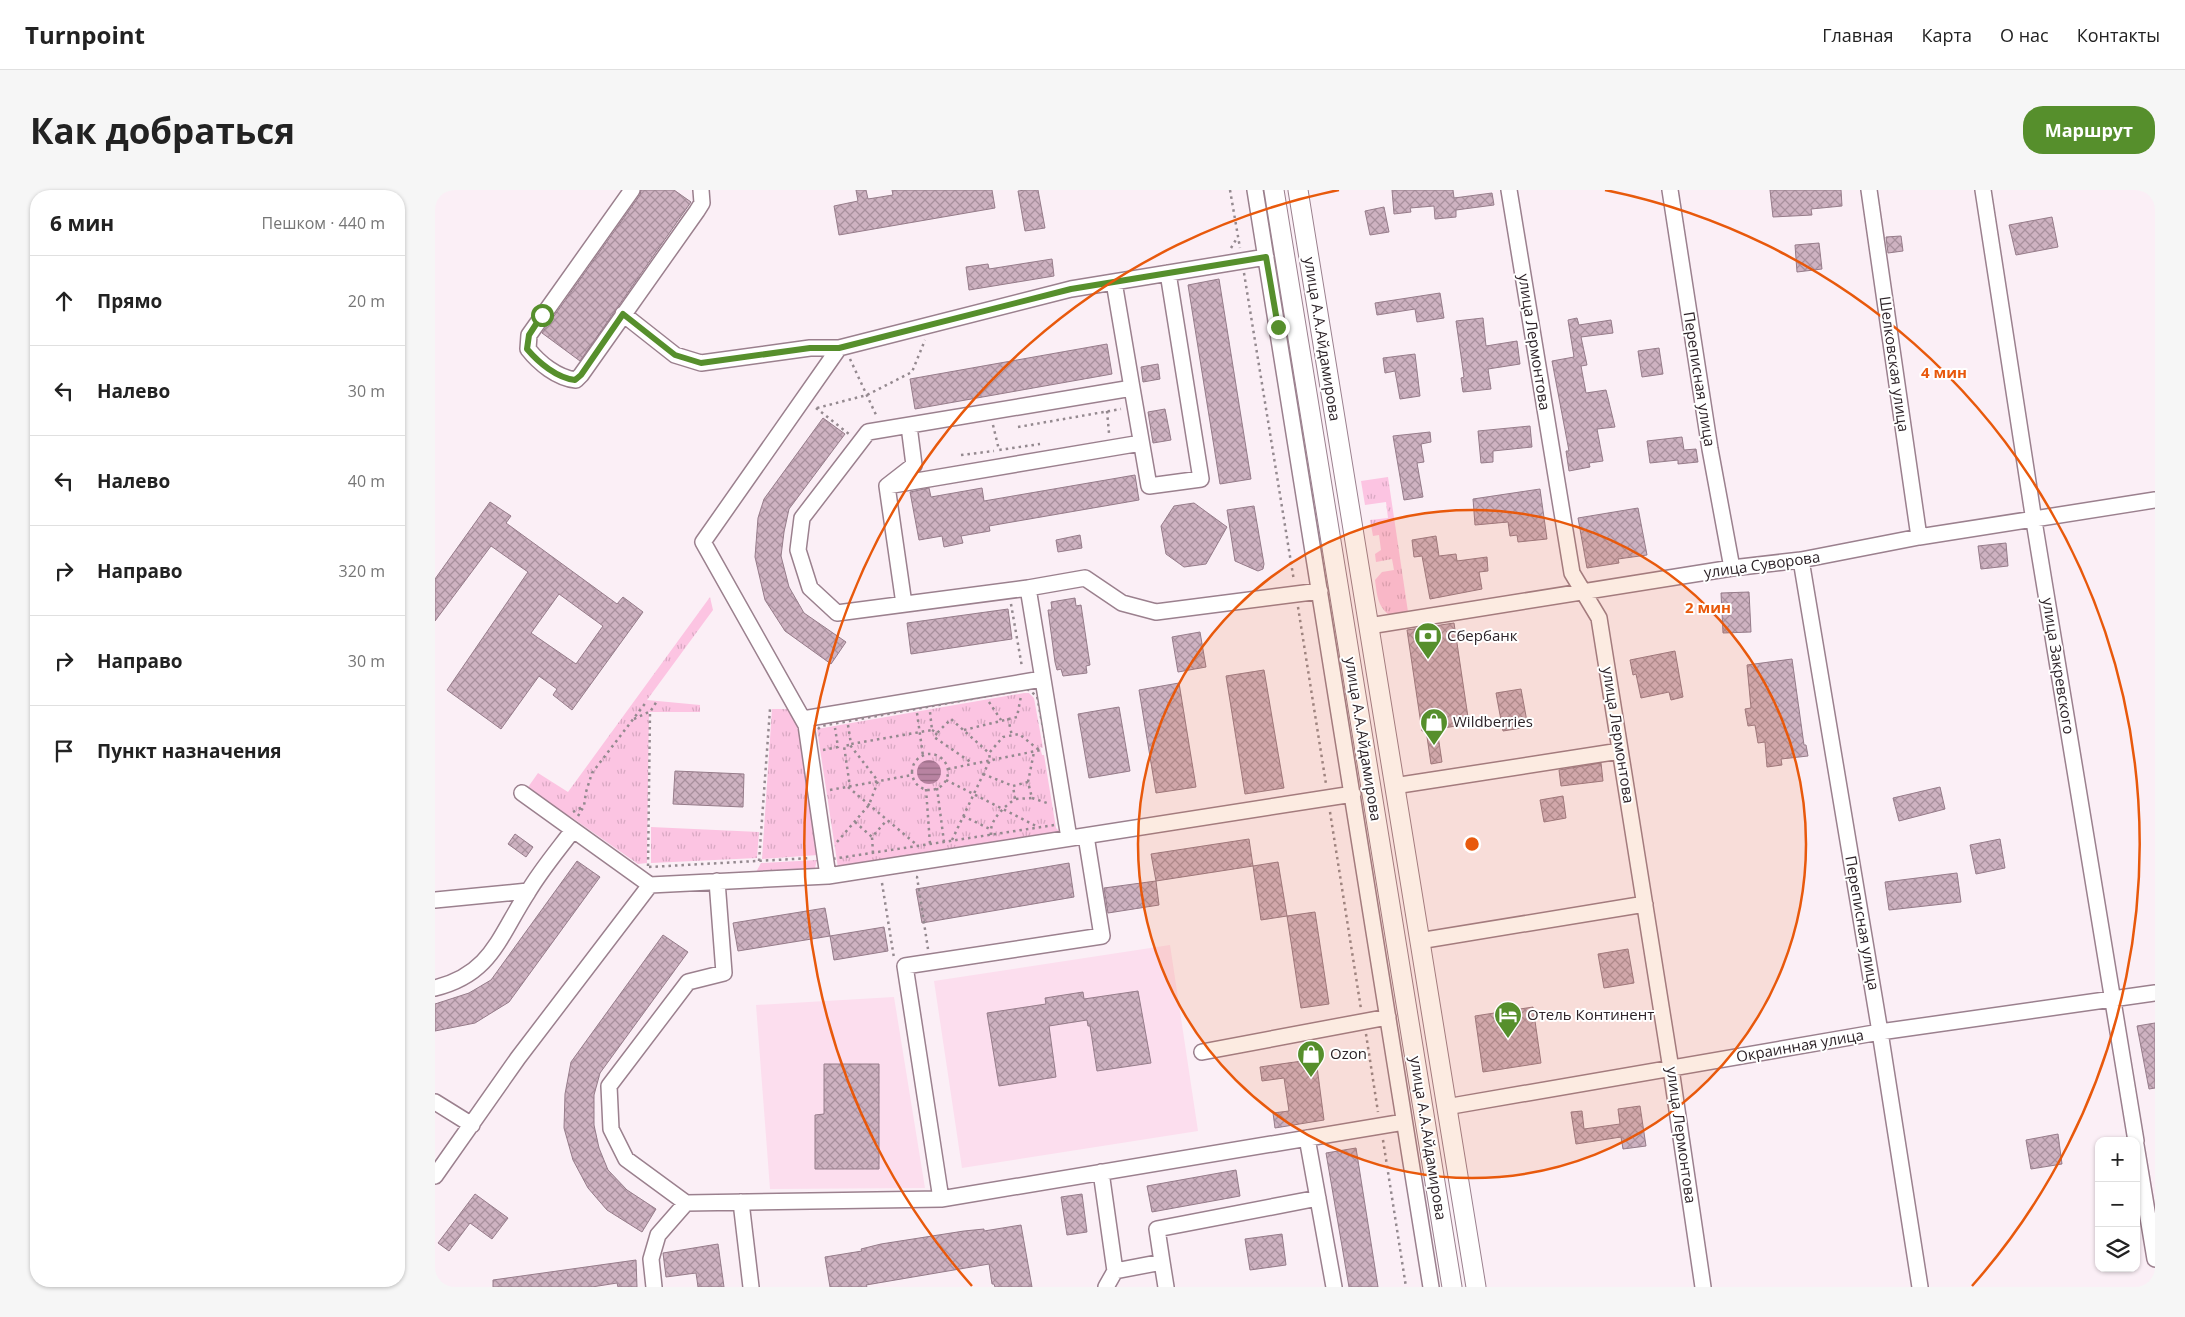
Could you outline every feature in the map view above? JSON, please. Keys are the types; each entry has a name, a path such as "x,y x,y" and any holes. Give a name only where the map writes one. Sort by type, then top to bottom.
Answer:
{"main road":[{"name":"улица А.А.Айдамирова","path":"1274,190 1453,1287"},
{"name":"улица А.А.Айдамирова","path":"1298,190 1476,1287"}],"street":[{"path":"632,190 533,328 527,342 527,349 536,360 567,379 575,380 581,375 697,211 702,203 701,190"},
{"path":"1255,190 1431,1287"},
{"name":"улица Лермонтова","path":"1509,190 1572,573 1599,618 1671,1069 1703,1287"},
{"name":"Переписная улица","path":"1670,190 1710,448 1732,568"},
{"name":"Шелковская улица","path":"1869,190 1919,538"},
{"name":"улица Закревского","path":"1983,190 2034,521 2135,1137"},
{"path":"623,314 675,355 701,363 801,349 842,347 1071,289 1266,257"},
{"path":"1114,282 1149,486 1201,479 1168,273"},
{"path":"828,876 806,725 703,542 803,398 842,347"},
{"path":"1131,388 868,432 802,518 798,550 810,588 837,613 1028,588 1085,578 1122,603 1156,612 1320,591"},
{"path":"887,486 914,465 909,426"},
{"path":"887,486 1141,442"},
{"path":"887,486 904,604"},
{"name":"улица Суворова","path":"1369,626 1732,568 1801,560 1919,538 2155,500"},
{"name":"Переписная улица","path":"1801,560 1881,1032 1920,1287"},
{"path":"1028,588 1069,838"},
{"path":"803,719 1024,686 1042,678"},
{"path":"1394,786 1620,751"},
{"path":"522,793 574,826 650,885 828,876 1353,794"},
{"path":"435,988 451,984 473,972 492,954 528,891 574,826"},
{"path":"941,1199 905,966 1102,936 1086,836"},
{"path":"717,882 724,974 688,982 609,1086 611,1129 626,1159 686,1203 941,1199 1404,1122"},
{"path":"435,1176 518,1058 650,885"},
{"path":"435,900 528,891"},
{"path":"1419,941 1645,904"},
{"name":"Окраинная улица","path":"1446,1107 1881,1032 2155,993"},
{"path":"1202,1052 1388,1017"},
{"path":"435,1102 472,1125"},
{"path":"1307,1138 1334,1287"},
{"path":"2140,1169 2155,1259"},
{"path":"1101,1172 1115,1271 1106,1287"},
{"path":"1166,1287 1157,1229 1318,1198"},
{"path":"741,1202 751,1287"},
{"path":"654,1287 651,1259 658,1236 686,1203"},
{"path":"1115,1271 1162,1262"}],"path":[{"path":"1230,190 1362,1013"},
{"path":"817,408 867,395 912,372 923,342 940,322"},
{"path":"842,347 883,430"},
{"path":"803,398 860,443"},
{"path":"1018,427 1135,406"},
{"path":"1104,434 1111,433 1107,411"},
{"path":"991,412 999,450 1043,444 1045,459"},
{"path":"961,456 994,451"},
{"path":"963,730 1017,717 1024,686 1009,590"},
{"path":"1024,686 1037,696 1061,824 832,858 814,733 821,726 985,697 1024,686"},
{"path":"985,697 1001,720"},
{"path":"574,826 584,806 592,773 647,702"},
{"path":"633,720 651,711 657,702"},
{"path":"929,707 932,730"},
{"path":"759,861 771,709"},
{"path":"916,709 923,756"},
{"path":"648,867 651,711"},
{"path":"1009,718 1011,736"},
{"path":"951,841 990,760 989,753 951,719 934,737 973,764"},
{"path":"847,721 850,744 878,781"},
{"path":"834,724 838,747"},
{"path":"817,752 850,744 919,732 932,730 937,733"},
{"path":"989,753 1003,737 1019,734 1040,751"},
{"path":"844,746 849,787 918,846"},
{"path":"948,769 1047,749"},
{"path":"1032,798 1028,782 1034,752"},
{"path":"934,754 940,757 948,769 946,780 937,788 926,789 920,787 912,775 915,762 923,756 934,754"},
{"path":"983,774 1013,786 1028,782"},
{"path":"823,792 912,775"},
{"path":"946,780 1038,828"},
{"path":"831,846 869,805 878,781"},
{"path":"1013,786 1015,800"},
{"path":"937,788 944,842"},
{"path":"926,789 930,844"},
{"path":"991,835 990,829 1002,809 1015,800 1032,798 1058,808"},
{"path":"963,816 990,829"},
{"path":"872,837 887,820"},
{"path":"855,822 872,837 873,852"},
{"path":"639,868 817,858"},
{"path":"909,878 917,877 930,962"},
{"path":"873,884 891,882"},
{"path":"882,883 895,965"},
{"path":"1365,1029 1379,1119"},
{"path":"1381,1132 1407,1287"}],"shaded area":[{"path":"929,760 938,763 941,772 938,781 929,784 920,781 917,772 920,763"},
{"path":"1170,945 1198,1131 962,1168 934,981"},
{"path":"894,997 925,1188 770,1189 756,1005"}],"green space":[{"path":"1388,477 1408,612 1389,615 1380,603 1375,580 1382,572 1394,570 1392,559 1376,562 1375,554 1381,550 1379,535 1373,536 1370,520 1388,518 1386,502 1365,505 1361,481"},
{"path":"710,597 713,610 647,700 700,705 700,712 649,712 647,863 638,864 571,817 565,816 526,790 538,773 568,792"},
{"path":"1029,693 1034,698 1043,748 1040,747 1042,755 1044,755 1056,828 1060,832 838,868 817,729"},
{"path":"772,709 791,709 800,736 818,855 762,859"},
{"path":"651,827 759,832 757,858 651,863"},
{"path":"817,860 815,868 811,871 755,874 761,863"}],"building":[{"path":"641,190 674,190 691,202 580,361 542,333 640,195"},
{"path":"856,190 866,190 868,199 893,195 892,190 992,190 995,208 839,235 834,206 858,201"},
{"path":"1038,190 1045,228 1025,231 1018,191"},
{"path":"1392,190 1453,190 1454,198 1492,193 1494,205 1456,210 1456,217 1435,219 1434,206 1410,208 1411,212 1394,214"},
{"path":"1770,190 1841,190 1842,206 1811,209 1812,215 1773,217"},
{"path":"1384,207 1389,232 1370,235 1365,211"},
{"path":"2052,217 2058,247 2016,255 2009,225"},
{"path":"1901,236 1903,251 1888,253 1886,237"},
{"path":"1819,243 1822,269 1797,272 1795,245"},
{"path":"1052,259 1054,276 969,290 966,267 988,264 989,269"},
{"path":"1219,279 1251,479 1220,484 1188,285"},
{"path":"1440,293 1444,318 1417,322 1415,309 1377,315 1375,303"},
{"path":"1483,318 1486,346 1517,341 1520,364 1488,369 1491,389 1463,392 1461,378 1464,377 1456,321"},
{"path":"1577,318 1579,325 1611,320 1613,333 1581,337 1587,365 1581,366 1586,393 1606,390 1615,427 1597,429 1603,461 1589,463 1590,467 1569,471 1566,451 1569,451 1552,361 1574,357 1568,320"},
{"path":"1107,344 1112,374 915,409 910,379"},
{"path":"1659,348 1663,374 1642,377 1638,351"},
{"path":"1415,354 1420,396 1400,399 1395,371 1385,373 1383,358"},
{"path":"1158,364 1160,379 1143,382 1141,367"},
{"path":"1165,409 1171,440 1153,443 1148,412"},
{"path":"823,418 845,434 789,509 781,556 789,587 804,613 846,642 831,664 785,631 765,600 755,557 758,518 764,499"},
{"path":"1530,426 1532,447 1493,451 1493,462 1481,463 1478,431"},
{"path":"1430,432 1431,442 1421,444 1424,462 1417,463 1423,497 1404,500 1393,436"},
{"path":"1682,437 1684,450 1696,449 1698,462 1678,464 1678,460 1650,463 1647,441"},
{"path":"1135,475 1139,500 989,526 990,531 961,536 963,543 944,547 942,536 919,540 910,492 929,488 931,497 982,488 984,501"},
{"path":"1540,489 1547,539 1518,542 1517,535 1510,536 1508,522 1475,525 1473,499"},
{"path":"490,502 511,516 506,523 617,604 623,597 643,612 572,710 553,695 557,689 539,676 501,729 447,690 528,572 491,546 435,621 435,579","holes":["559,594 603,626 576,664 531,633"]},
{"path":"1194,503 1227,527 1206,564 1184,567 1166,554 1161,526 1174,506"},
{"path":"1254,506 1264,564 1263,569 1258,571 1235,561 1227,510"},
{"path":"1638,508 1647,555 1618,559 1619,563 1587,568 1578,518"},
{"path":"1080,535 1082,548 1058,552 1056,540"},
{"path":"1436,536 1439,556 1456,554 1457,561 1487,557 1488,571 1479,572 1482,589 1430,599 1422,556 1414,557 1412,540"},
{"path":"2006,543 2008,566 1981,569 1978,546"},
{"path":"1749,592 1751,632 1723,633 1721,593"},
{"path":"1075,598 1076,606 1081,605 1090,665 1086,666 1087,673 1063,676 1061,669 1057,670 1055,662 1048,610 1052,610 1051,602"},
{"path":"1008,609 1012,639 911,654 907,623"},
{"path":"1454,623 1469,724 1437,729 1442,762 1431,764 1426,730 1422,731 1407,630"},
{"path":"1200,632 1206,667 1178,672 1172,637"},
{"path":"1675,651 1683,697 1671,700 1669,692 1641,698 1636,674 1633,675 1630,660"},
{"path":"1792,659 1804,745 1806,745 1808,756 1781,759 1782,765 1767,767 1765,742 1758,743 1755,725 1748,726 1745,709 1751,708 1747,665"},
{"path":"1264,670 1284,788 1245,794 1226,676"},
{"path":"1179,683 1196,787 1156,793 1139,690"},
{"path":"1521,689 1528,727 1503,731 1496,693"},
{"path":"1119,707 1130,771 1089,778 1078,714"},
{"path":"1601,763 1603,781 1561,786 1559,770"},
{"path":"675,771 744,774 743,807 673,804"},
{"path":"1940,787 1945,809 1899,821 1893,798"},
{"path":"1563,796 1566,818 1544,822 1540,800"},
{"path":"515,834 533,847 526,857 508,844"},
{"path":"1249,839 1253,866 1156,881 1151,854"},
{"path":"2000,839 2005,868 1976,874 1970,845"},
{"path":"577,861 600,877 509,1002 475,1023 435,1031 435,1004 469,993 491,980"},
{"path":"1278,862 1287,916 1261,920 1253,866"},
{"path":"1069,863 1074,897 922,923 916,889"},
{"path":"1957,873 1961,902 1889,910 1885,882"},
{"path":"1156,881 1159,905 1108,913 1104,888"},
{"path":"825,908 830,936 738,951 733,923"},
{"path":"1315,912 1329,1004 1301,1008 1287,916"},
{"path":"884,927 888,951 834,960 830,936"},
{"path":"663,935 688,952 600,1073 594,1095 594,1125 599,1148 608,1170 627,1190 656,1209 642,1232 607,1210 588,1188 573,1160 564,1128 565,1094 571,1062"},
{"path":"1628,949 1634,983 1604,988 1598,954"},
{"path":"1138,991 1151,1063 1097,1071 1090,1026 1088,1026 1087,1020 1049,1026 1056,1077 999,1086 987,1013 1046,1004 1045,998 1083,992 1084,999"},
{"name":"Отель Континент","path":"1533,1007 1541,1063 1483,1072 1475,1016"},
{"path":"2155,1023 2155,1088 2149,1089 2137,1026"},
{"path":"1316,1059 1324,1120 1275,1128 1273,1113 1289,1111 1284,1078 1262,1081 1260,1067"},
{"path":"824,1064 879,1064 879,1169 815,1169 815,1115 824,1114"},
{"path":"1640,1106 1646,1146 1623,1149 1621,1137 1576,1144 1571,1112 1582,1111 1584,1129 1620,1124 1618,1109"},
{"path":"2058,1134 2062,1164 2031,1169 2026,1140"},
{"path":"1356,1148 1378,1287 1349,1287 1326,1153"},
{"path":"1236,1170 1240,1196 1152,1212 1147,1186"},
{"path":"475,1194 508,1218 492,1239 470,1223 449,1251 438,1243"},
{"path":"1082,1194 1087,1232 1067,1235 1061,1197"},
{"path":"1021,1225 1032,1287 995,1287 992,1284 989,1264 866,1285 867,1287 830,1287 825,1257 862,1251 861,1249 881,1244 964,1231 984,1229 984,1231"},
{"path":"1282,1234 1286,1265 1250,1270 1245,1239"},
{"path":"718,1244 724,1287 698,1287 696,1273 666,1277 663,1253"},
{"path":"636,1260 637,1287 618,1287 617,1283 592,1287 493,1287 493,1280"}],"place":[{"name":"Сбербанк","path":"1428,660"},
{"name":"Wildberries","path":"1434,746"},
{"name":"Отель Континент","path":"1508,1039"},
{"name":"Ozon","path":"1311,1078"}],"route":[{"path":"542,315 529,335 527,349 536,360 556,373 567,379 575,380 581,375 623,314 675,355 701,363 773,352 810,348 839,348 1071,289 1266,257 1278,327"}]}
